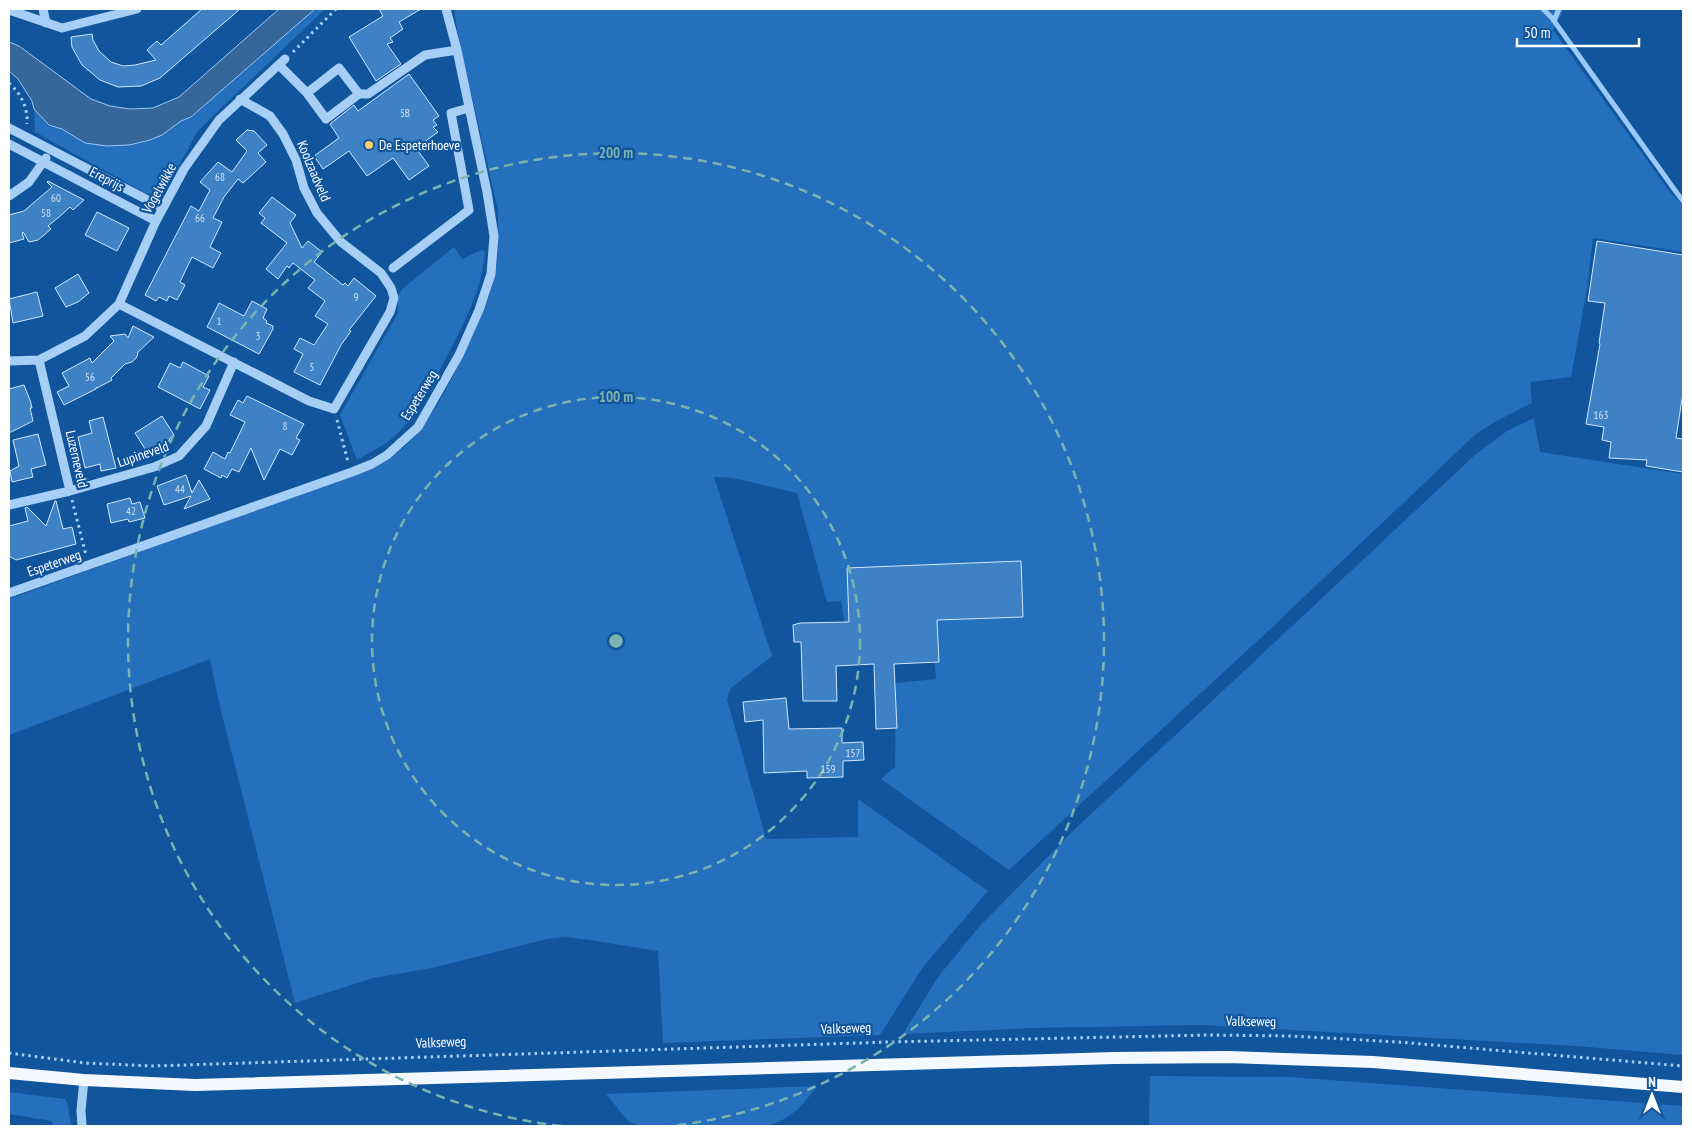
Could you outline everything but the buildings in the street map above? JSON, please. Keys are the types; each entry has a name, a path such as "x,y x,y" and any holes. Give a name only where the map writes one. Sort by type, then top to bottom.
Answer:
{"main road":[{"path":"9,1073 84,1080 195,1085 1095,1059 1229,1057 1374,1062 1683,1087"}],"street":[{"path":"43,9 46,23"},
{"path":"9,10 62,28 137,9"},
{"name":"Espeterweg","path":"9,593 372,464 387,455 418,427 459,355 478,310 491,274 494,236 487,192 457,50 446,9"},
{"path":"282,62 326,119 359,94 368,94 424,55 457,50"},
{"name":"Vogelwikke","path":"9,361 39,360 85,336 119,304 156,221 189,162 219,120 282,62"},
{"path":"307,93 339,68 359,94"},
{"name":"Koolzaadveld","path":"240,99 270,116 283,134 296,160 304,188 317,213 341,242 381,273 391,288 394,298 390,312 334,409"},
{"path":"393,268 469,210 451,113 469,108"},
{"name":"Ereprijs","path":"9,128 50,151 163,208"},
{"name":"Ereprijs","path":"9,144 156,221"},
{"path":"9,196 29,182 50,151"},
{"path":"119,304 309,401 334,409"},
{"name":"Luzerneveld","path":"39,360 70,491"},
{"name":"Lupineveld","path":"9,505 70,491 154,467 179,456 206,426 234,362"},
{"path":"82,1126 81,1110 84,1080"}],"path":[{"path":"282,62 336,9"},
{"path":"334,409 348,461"},
{"name":"Luzerneveld","path":"70,491 88,565"},
{"name":"Valkseweg","path":"9,1053 85,1063 153,1066 908,1042 1208,1035 1292,1036 1398,1042 1683,1066"}],"shaded area":[{"path":"279,9 315,9 191,117 181,121 162,135 129,145 107,146 85,143 62,129 49,125 34,109 32,101 18,79 9,71 9,42 19,46 91,99 110,106 130,109 153,108 179,97"},
{"path":"315,9 325,9 197,132 166,190 156,195 145,193 35,132 34,109 49,125 62,129 85,143 162,135 181,121 191,117"},
{"path":"454,9 1564,9 1553,30 1670,192 1683,206 1683,252 1593,238 1587,289 1571,377 1530,382 1532,403 1476,434 1267,632 1009,870 881,779 895,767 896,683 936,679 931,621 845,626 841,601 827,602 797,493 733,478 714,477 772,656 731,688 727,699 766,839 858,837 858,799 988,891 923,967 880,1035 663,1043 658,951 566,937 546,939 432,968 373,978 295,1003 220,707 210,659 9,735 9,599 361,472 399,451 427,420 446,390 482,312 493,284 498,255 498,211 458,35"},
{"path":"454,247 462,259 481,250 485,251 480,281 470,310 433,384 411,418 388,441 357,460 340,415 398,313 398,296 402,289"},
{"path":"1534,418 1540,452 1683,474 1683,1055 1576,1046 1201,1025 1033,1028 903,1034 938,977 979,927 1075,829 1476,454 1507,431"},
{"path":"1150,1076 1289,1077 1683,1106 1683,1126 1149,1126"},
{"path":"817,1086 807,1100 790,1115 767,1126 640,1126 629,1122 606,1094"},
{"path":"9,1092 65,1099 68,1105 71,1126 53,1126 52,1121 9,1114"}],"waterway":[{"path":"1543,9 1552,18 1683,201"},
{"path":"1554,21 1559,9"}],"place":[{"name":"De Espeterhoeve","path":"369,145"}]}
